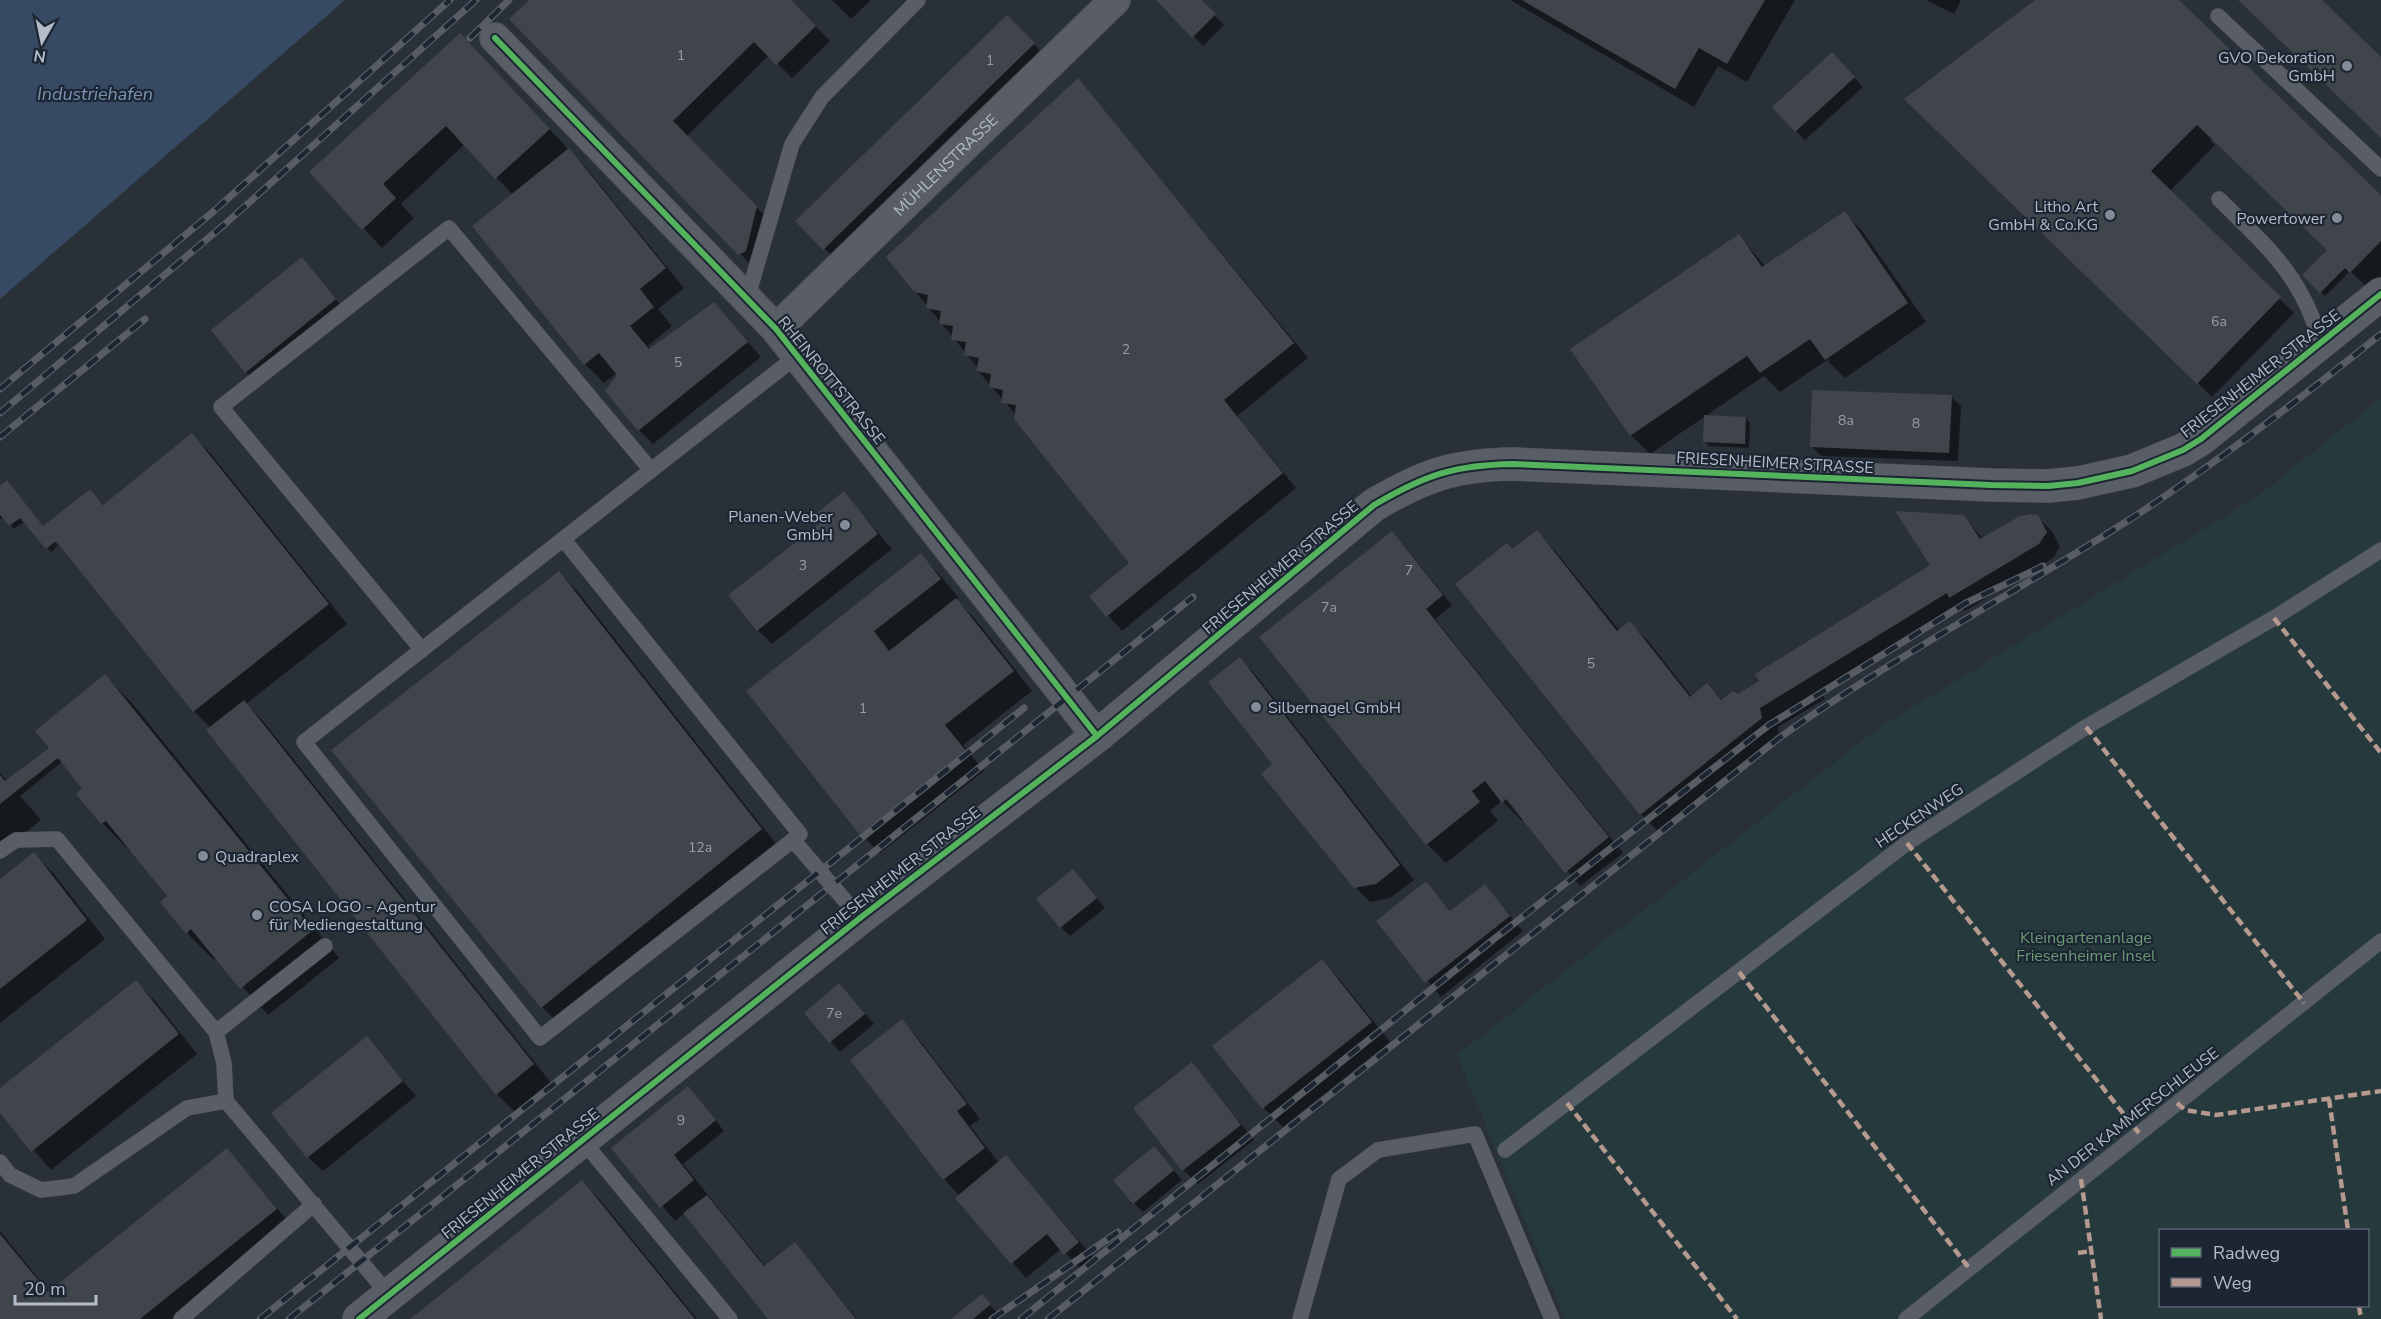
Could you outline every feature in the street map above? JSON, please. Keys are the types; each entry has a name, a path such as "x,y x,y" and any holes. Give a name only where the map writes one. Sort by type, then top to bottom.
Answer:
{"street":[{"name":"MÜHLENSTRASSE","path":"776,329 1115,0"},
{"name":"RHEINROTTSTRASSE","path":"495,38 776,329 1097,736"},
{"name":"FRIESENHEIMER STRASSE","path":"359,1319 860,918 1097,736 1374,505 1430,475 1483,464 1513,464 1991,485 2048,486 2078,483 2132,471 2168,457 2201,439 2381,294"}],"lane":[{"path":"747,299 792,144 822,97 918,0"},
{"path":"2218,16 2381,169"},
{"path":"2219,199 2283,263 2313,316 2321,344"},
{"path":"422,650 221,408 449,228 650,469"},
{"path":"564,540 800,834 540,1038 304,742 797,356"},
{"name":"HECKENWEG","path":"1505,1150 1907,843 2086,727 2274,618 2381,550"},
{"path":"0,851 16,840 57,839 216,1032 224,1063 226,1101 389,1295"},
{"path":"793,840 860,918"},
{"name":"AN DER KAMMERSCHLEUSE","path":"1906,1319 2381,941"},
{"path":"216,1032 325,946"},
{"path":"0,1162 10,1175 41,1190 74,1186 187,1108 226,1101"},
{"path":"1300,1319 1339,1179 1378,1150 1474,1134 1552,1319"},
{"path":"582,1140 730,1319"},
{"path":"181,1319 314,1204"}],"green space":[{"name":"Kleingartenanlage Friesenheimer Insel","path":"2381,398 2381,1319 1565,1319 1457,1055 1879,728 2259,495"}],"water":[{"name":"Industriehafen","path":"0,0 345,0 0,299"}],"building":[{"path":"529,0 791,0 816,26 776,65 754,42 673,121 757,206 746,251 738,255 509,19"},
{"path":"1156,0 1202,0 1216,14 1192,38"},
{"path":"1522,0 1765,0 1727,64 1699,48 1675,89"},
{"name":"Litho Art GmbH & Co.KG","path":"2035,0 2179,0 2381,195 2381,241 2350,273 2345,268 2320,293 2302,275 2327,250 2197,125 2151,171 2281,297 2197,384 1904,99"},
{"path":"2238,0 2322,0 2381,57 2381,138"},
{"path":"1007,15 1035,43 823,250 795,221"},
{"path":"460,33 550,129 495,179 446,126 383,184 396,198 362,230 309,172"},
{"path":"1832,52 1855,77 1795,132 1772,107"},
{"path":"1078,78 1294,343 1224,400 1283,473 1106,617 1089,596 1129,563 1014,419 1016,405 1001,403 1003,390 989,387 991,374 976,371 979,358 964,355 966,342 951,340 953,326 939,324 941,311 926,308 928,295 914,292 886,257"},
{"path":"569,148 666,268 640,289 654,307 630,326 649,349 714,302 748,342 638,431 605,391 617,375 599,353 584,365 472,226"},
{"path":"1845,211 1908,303 1825,360 1810,339 1760,373 1747,356 1630,436 1570,349 1739,234 1762,267"},
{"path":"302,257 336,299 245,373 211,330"},
{"path":"1812,390 1952,395 1949,453 1810,447"},
{"path":"1704,415 1746,417 1745,444 1703,442"},
{"path":"192,433 329,604 193,712 56,541 46,549 20,518 9,526 0,515 0,486 7,480 43,526 90,489 103,505"},
{"path":"844,491 878,534 757,631 728,595 823,521 817,513"},
{"path":"1895,511 1964,515 1980,539 2020,516 2031,514 2038,515 2047,532 2039,544 1949,598 1947,593 1760,708 1762,718 1640,815 1455,584 1507,543 1512,549 1537,530 1617,631 1630,621 1690,697 1707,683 1721,700 1733,691 1738,694 1759,681 1755,674 1930,565"},
{"path":"1392,531 1443,595 1426,609 1609,837 1565,873 1506,799 1502,803 1485,781 1472,791 1480,802 1426,845 1259,637"},
{"path":"921,553 941,579 874,631 889,651 956,598 1014,671 945,725 966,751 860,835 746,691"},
{"path":"559,571 762,829 541,1008 331,750"},
{"path":"1240,657 1400,865 1376,884 1354,888 1261,774 1272,764 1208,682"},
{"path":"105,674 313,930 240,989 191,929 186,934 160,902 167,896 106,821 101,824 76,794 82,789 58,758 0,804 0,775 5,781 49,748 35,731"},
{"path":"244,700 534,1064 496,1095 206,730"},
{"path":"34,852 87,920 0,989 0,879"},
{"path":"1073,869 1097,898 1060,928 1036,899"},
{"path":"1426,881 1450,911 1485,884 1510,916 1425,983 1376,921"},
{"path":"1322,959 1372,1022 1262,1109 1212,1046"},
{"path":"136,980 179,1034 31,1152 0,1113 0,1088"},
{"path":"839,983 865,1014 829,1043 804,1013"},
{"path":"902,1019 967,1104 957,1111 985,1148 943,1180 850,1060"},
{"path":"367,1036 403,1081 307,1158 271,1113"},
{"path":"1192,1062 1241,1125 1182,1171 1133,1108"},
{"path":"688,1086 716,1120 674,1155 694,1180 660,1208 611,1148"},
{"path":"1154,1146 1174,1170 1133,1204 1113,1180"},
{"path":"227,1148 277,1209 140,1319 0,1319 0,1234 48,1292"},
{"path":"1006,1155 1079,1242 1064,1255 1047,1234 1011,1264 955,1198"},
{"path":"582,1180 695,1319 410,1319 455,1283"},
{"path":"707,1195 764,1266 795,1242 856,1319 768,1319 683,1213"},
{"path":"982,1294 991,1304 973,1319 951,1319"}],"railway":[{"path":"0,389 214,211 450,0"},
{"path":"0,413 225,224 476,0"},
{"path":"470,38 509,0"},
{"path":"0,437 145,319"},
{"path":"1048,1319 1779,738 1908,654 2162,498 2257,430 2381,334"},
{"path":"1021,1319 1494,939 1769,725 1966,603 2043,566"},
{"path":"289,1319 1193,597"},
{"path":"260,1319 1024,708"},
{"path":"992,1319 1118,1232"}],"marked path":[{"path":"2274,618 2381,753"},
{"path":"2086,727 2304,1003"},
{"path":"1907,843 2139,1133"},
{"path":"1739,972 1969,1268"},
{"path":"2177,1103 2185,1110 2216,1115 2381,1091"},
{"path":"2329,1099 2348,1229"},
{"path":"1567,1103 1737,1319"},
{"path":"2081,1179 2101,1319"},
{"path":"2078,1253 2091,1251"},
{"path":"2359,1307 2361,1319"}],"cycle path":[{"path":"495,38 776,329 1097,736"},
{"path":"359,1319 860,918 1097,736 1374,505 1409,486 1457,470 1513,464 1991,485 2048,486 2078,483 2132,471 2183,450 2201,439 2381,294"}],"place":[{"name":"GVO Dekoration GmbH","path":"2347,66"},
{"name":"Litho Art GmbH & Co.KG","path":"2110,215"},
{"name":"Powertower","path":"2337,218"},
{"name":"Planen-Weber GmbH","path":"845,525"},
{"name":"Silbernagel GmbH","path":"1256,707"},
{"name":"Quadraplex","path":"203,856"},
{"name":"COSA LOGO - Agentur für Mediengestaltung","path":"257,915"}]}
